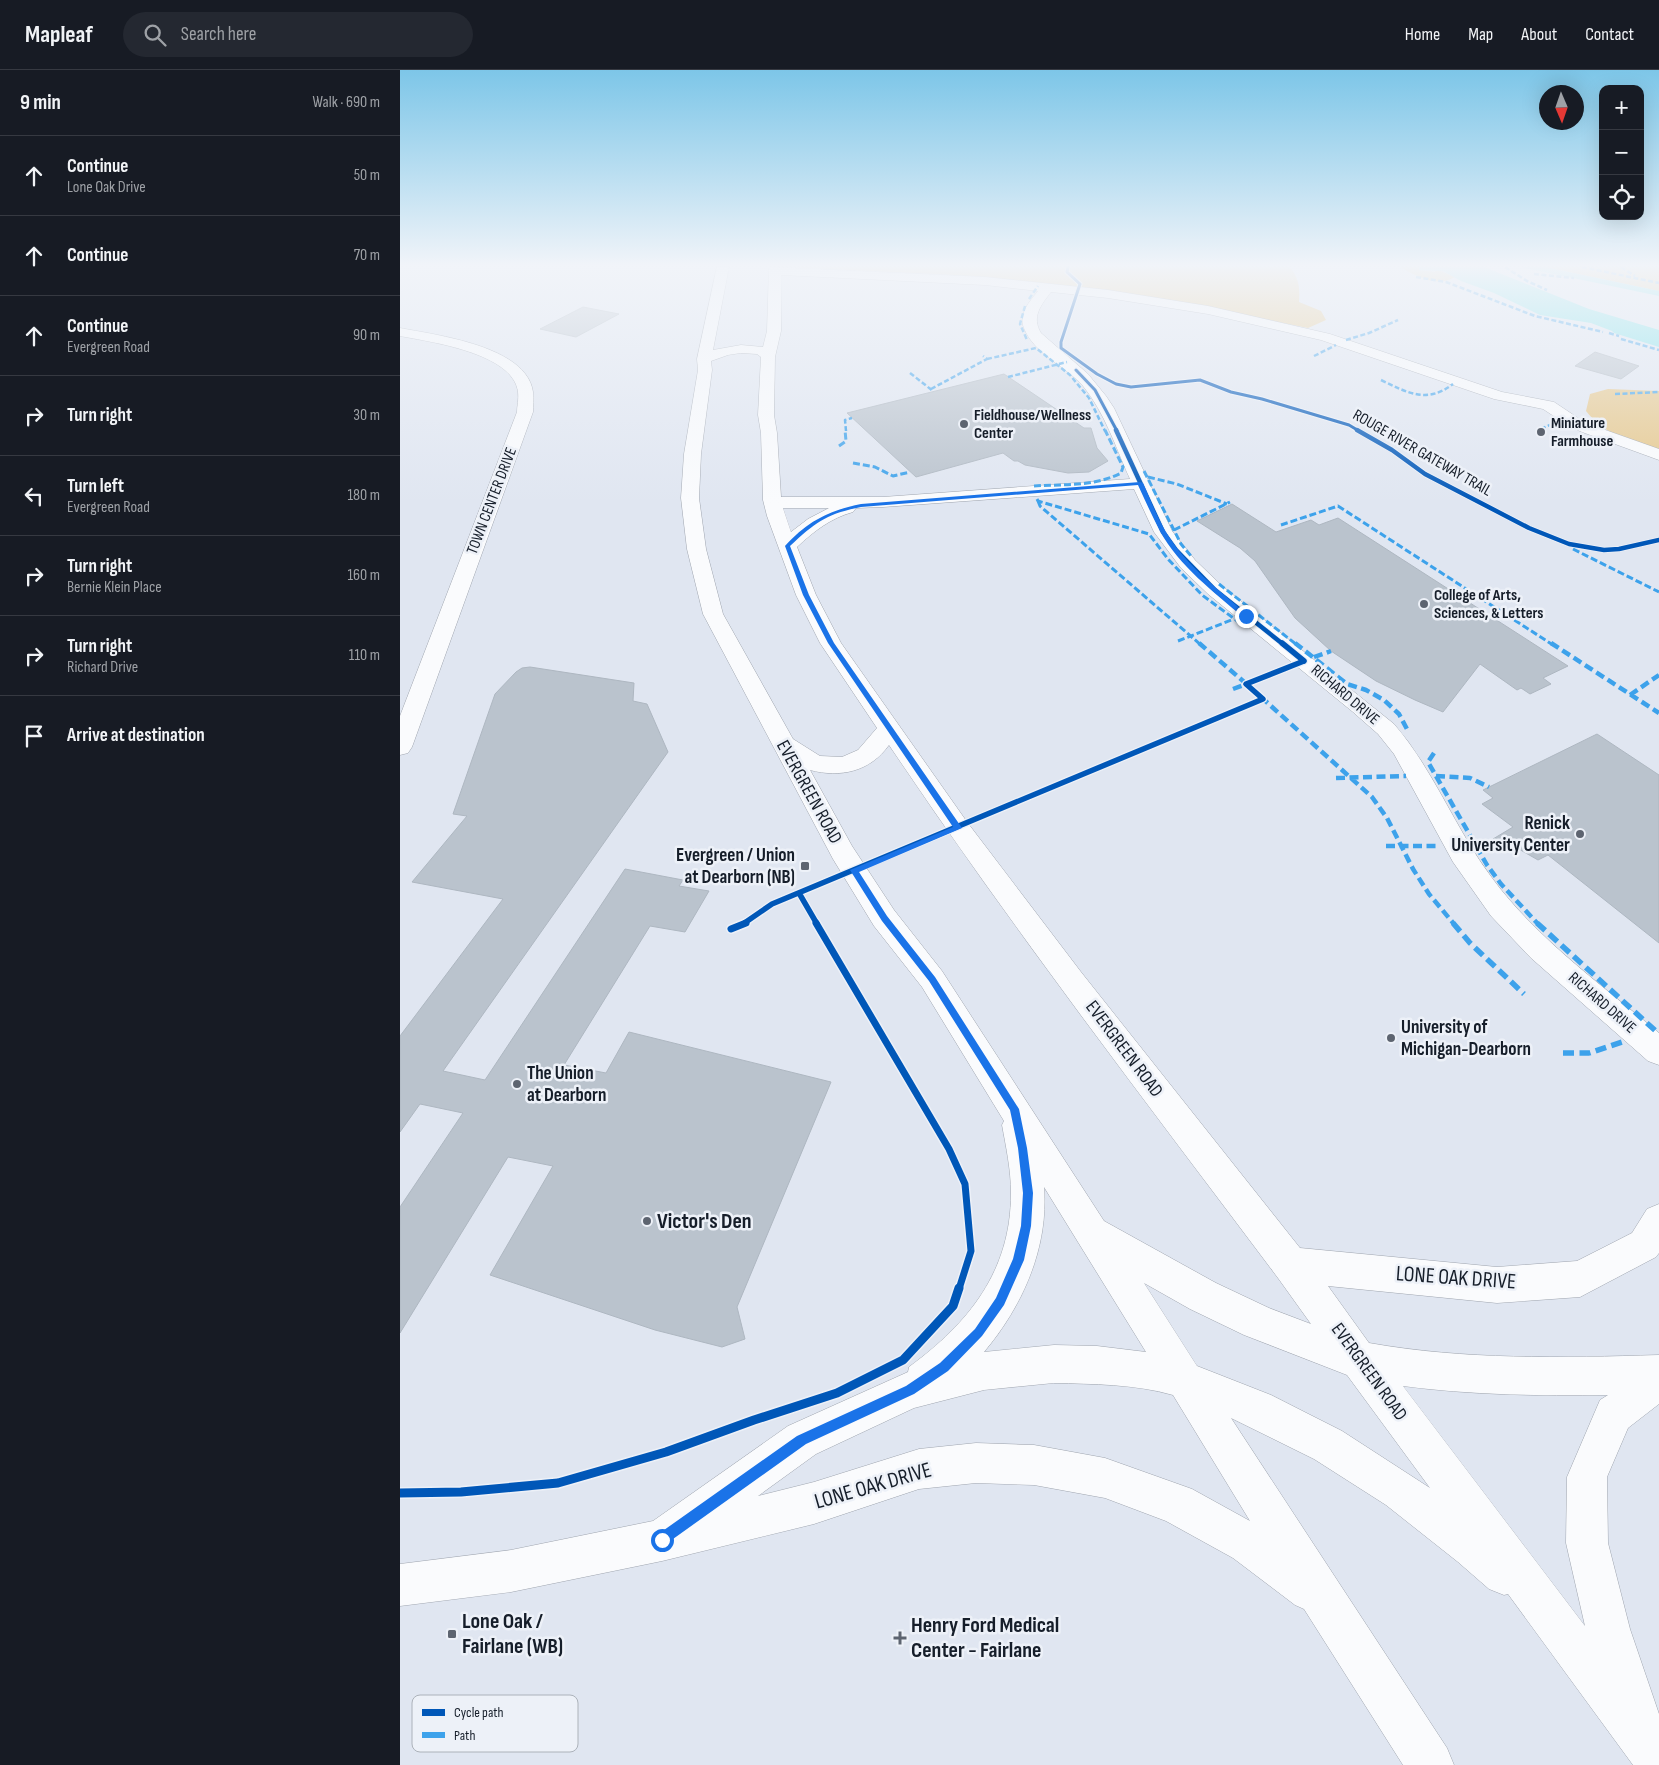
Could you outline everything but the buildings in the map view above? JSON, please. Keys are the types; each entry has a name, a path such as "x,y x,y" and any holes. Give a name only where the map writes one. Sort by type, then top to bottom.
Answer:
{"street":[{"name":"TOWN CENTER DRIVE","path":"400,747 525,412 528,396 518,374 499,359 461,346"},
{"name":"EVERGREEN ROAD","path":"707,346 690,482 701,575 713,614 842,852 874,902 932,979 1323,1600 1430,1765"},
{"name":"EVERGREEN ROAD","path":"771,346 768,357 766,415 770,433 772,500 776,516 806,595 831,643 958,828 1065,972 1291,1265 1359,1360 1652,1752"},
{"name":"RICHARD DRIVE","path":"1044,346 1071,365 1095,390 1106,408 1163,532 1176,550 1201,578 1361,707 1386,730 1404,750 1424,783 1462,855 1482,886 1541,950 1659,1052"},
{"path":"1352,346 1499,396 1548,405 1588,430 1659,455"},
{"path":"704,359 720,352 744,349 765,352 768,357"},
{"path":"772,500 786,503 883,502 1140,483"},
{"path":"787,546 813,522 838,510 883,502"},
{"path":"782,743 810,762 827,766 846,766 865,758 878,745 889,728"},
{"path":"910,1390 944,1367 978,1332 1000,1302 1018,1260 1026,1226 1028,1193 1023,1148 1014,1109"},
{"name":"LONE OAK DRIVE","path":"1291,1265 1497,1285 1580,1279 1644,1246 1659,1221"},
{"path":"1092,1232 1159,1273 1215,1304 1283,1334 1359,1360 1427,1370 1551,1377 1659,1374"},
{"name":"LONE OAK DRIVE","path":"662,1540 802,1440 910,1390 984,1371 1054,1364 1097,1365 1161,1373 1185,1380 1257,1408 1319,1440 1400,1491 1473,1547 1548,1614"},
{"path":"1652,1752 1608,1629 1587,1543 1587,1476 1614,1414 1659,1380"},
{"name":"LONE OAK DRIVE","path":"400,1585 511,1571 662,1540 814,1503 918,1469 976,1463 1034,1465 1105,1478 1177,1504 1248,1543 1323,1600"}],"shaded area":[{"path":"1608,389 1659,391 1659,452 1610,432 1586,411 1590,394"}],"marked path":[{"path":"1314,356 1334,346"},
{"path":"1646,346 1659,350"},
{"path":"987,359 1036,348 1070,375 1089,398 1123,467 1121,473 1102,481 1034,486"},
{"path":"931,389 987,359 983,356"},
{"path":"1008,377 1067,362"},
{"path":"910,373 933,391"},
{"path":"1381,380 1408,392 1426,396 1435,395 1453,384"},
{"path":"1615,394 1659,392"},
{"path":"839,446 846,441 845,420 852,418"},
{"path":"1541,429 1561,420"},
{"path":"853,463 875,467 893,476 910,472"},
{"path":"1144,471 1181,544 1191,556"},
{"path":"1148,477 1177,484 1227,504"},
{"path":"1037,499 1038,501 1149,534 1168,559 1202,595 1240,623"},
{"path":"1038,501 1040,506 1250,687"},
{"path":"1174,530 1230,502"},
{"path":"1281,525 1338,506 1659,713"},
{"path":"1573,549 1659,592"},
{"path":"1219,584 1347,684 1366,690 1384,700 1399,714 1408,731"},
{"path":"1178,641 1234,619"},
{"path":"1314,657 1331,651"},
{"path":"1630,695 1659,675"},
{"path":"1233,689 1249,683"},
{"path":"1261,697 1372,797 1387,818 1413,869 1429,894 1470,943 1524,994"},
{"path":"1434,753 1428,762 1487,865 1501,884 1544,930 1659,1034"},
{"path":"1336,778 1406,776"},
{"path":"1436,776 1470,778 1489,787"},
{"path":"1386,846 1440,846"},
{"path":"1563,1053 1589,1053 1625,1041"}],"cycle path":[{"name":"ROUGE RIVER GATEWAY TRAIL","path":"1061,346 1061,348 1097,374 1116,384 1131,387 1200,380 1231,392 1262,399 1349,425 1392,450 1425,474 1529,528 1569,544 1604,550 1619,549 1659,540"},
{"path":"1076,370 1095,390 1106,408 1163,532 1176,550 1215,590 1304,661"},
{"path":"731,929 748,922 772,904 1263,699 1246,684 1304,661"},
{"path":"400,1493 461,1492 558,1483 666,1452 754,1420 837,1393 903,1360 953,1306 971,1251 965,1184 949,1149 799,893"}],"place":[{"name":"Fieldhouse/Wellness Center","path":"964,424"},
{"name":"Miniature Farmhouse","path":"1541,432"},
{"name":"College of Arts, Sciences, & Letters","path":"1424,604"},
{"name":"Renick University Center","path":"1580,834"},
{"name":"Evergreen / Union at Dearborn (NB)","path":"805,866"},
{"name":"University of Michigan-Dearborn","path":"1391,1038"},
{"name":"The Union at Dearborn","path":"517,1084"},
{"name":"Victor's Den","path":"647,1221"},
{"name":"Lone Oak / Fairlane (WB)","path":"452,1634"},
{"name":"Henry Ford Medical Center - Fairlane","path":"900,1638"}],"route":[{"path":"662,1540 802,1440 910,1390 944,1367 978,1332 1000,1302 1018,1260 1026,1226 1028,1193 1023,1148 1014,1109 932,979 884,918 854,870 958,828 831,643 806,595 787,546 813,522 838,510 883,502 1140,483 1163,532 1176,550 1201,578 1246,616"}]}
